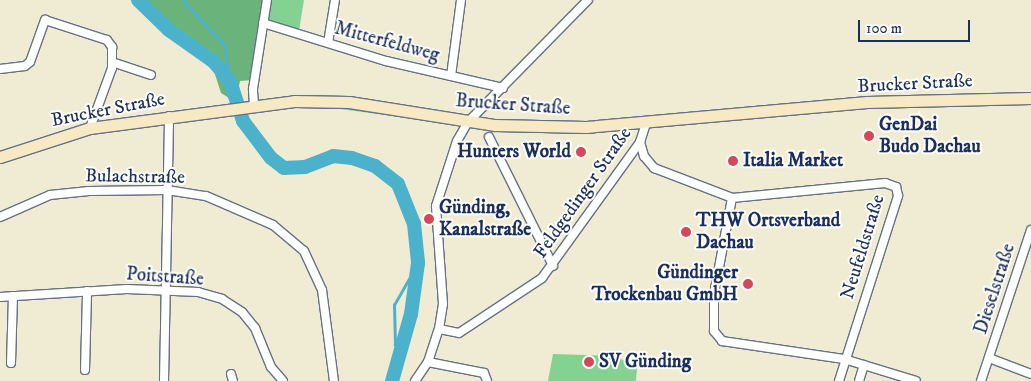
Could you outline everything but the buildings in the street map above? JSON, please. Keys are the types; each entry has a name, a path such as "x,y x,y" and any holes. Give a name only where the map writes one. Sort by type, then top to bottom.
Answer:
{"main road":[{"name":"Brucker Straße","path":"0,157 90,128 250,105 349,102 468,122 577,127 646,124 867,102 1031,98"}],"street":[{"path":"250,105 267,0"},
{"path":"328,43 335,0"},
{"path":"452,76 461,0"},
{"path":"415,381 428,362 439,329 443,304 436,206 448,163 468,122 588,0"},
{"path":"0,69 25,66 30,62 45,20 107,40 112,47 112,62 90,128"},
{"name":"Mitterfeldweg","path":"263,23 328,43 503,88"},
{"path":"112,62 151,75"},
{"path":"164,381 168,116"},
{"name":"Feldgedinger Straße","path":"439,329 459,333 542,278 553,266 640,142 646,124"},
{"path":"489,137 553,266"},
{"name":"Neufeldstraße","path":"640,142 644,156 654,168 732,198 885,182 896,187 898,196 844,359"},
{"name":"Bulachstraße","path":"0,217 50,195 89,190 167,190 206,196 240,209 283,230 304,251 322,290 334,381"},
{"path":"732,198 714,294 714,331 722,341 844,359 916,381"},
{"name":"Dieselstraße","path":"981,381 1031,230"},
{"name":"Poitstraße","path":"0,296 87,291 166,290 198,292 222,299 242,312 255,328 272,367 283,381"},
{"path":"85,370 87,291"},
{"path":"11,363 13,296"},
{"name":"Dieselstraße","path":"990,358 1031,374"},
{"path":"839,381 844,359"},
{"path":"428,362 484,373 487,381"},
{"path":"859,381 864,365"}],"green space":[{"path":"131,0 262,0 254,80 240,81 237,96 229,98 221,93 212,65 167,36"},
{"path":"269,0 304,0 299,31 267,21"},
{"path":"326,107 367,110 400,117 332,108"},
{"name":"SV Günding","path":"553,354 616,356 637,368 636,381 548,381"}],"waterway":[{"path":"138,0 169,30 214,62 230,81 243,121 271,158 284,168 305,167 333,156 352,158 375,166 398,184 414,224 418,263 411,314 392,381"},
{"path":"183,0 225,45 230,81"},
{"path":"403,351 395,345 394,305 418,263"}],"place":[{"name":"GenDai Budo Dachau","path":"869,136"},
{"name":"Hunters World","path":"581,152"},
{"name":"Italia Market","path":"733,161"},
{"name":"Günding, Kanalstraße","path":"429,219"},
{"name":"THW Ortsverband Dachau","path":"686,232"},
{"name":"Gündinger Trockenbau GmbH","path":"748,284"},
{"name":"SV Günding","path":"589,362"}]}
